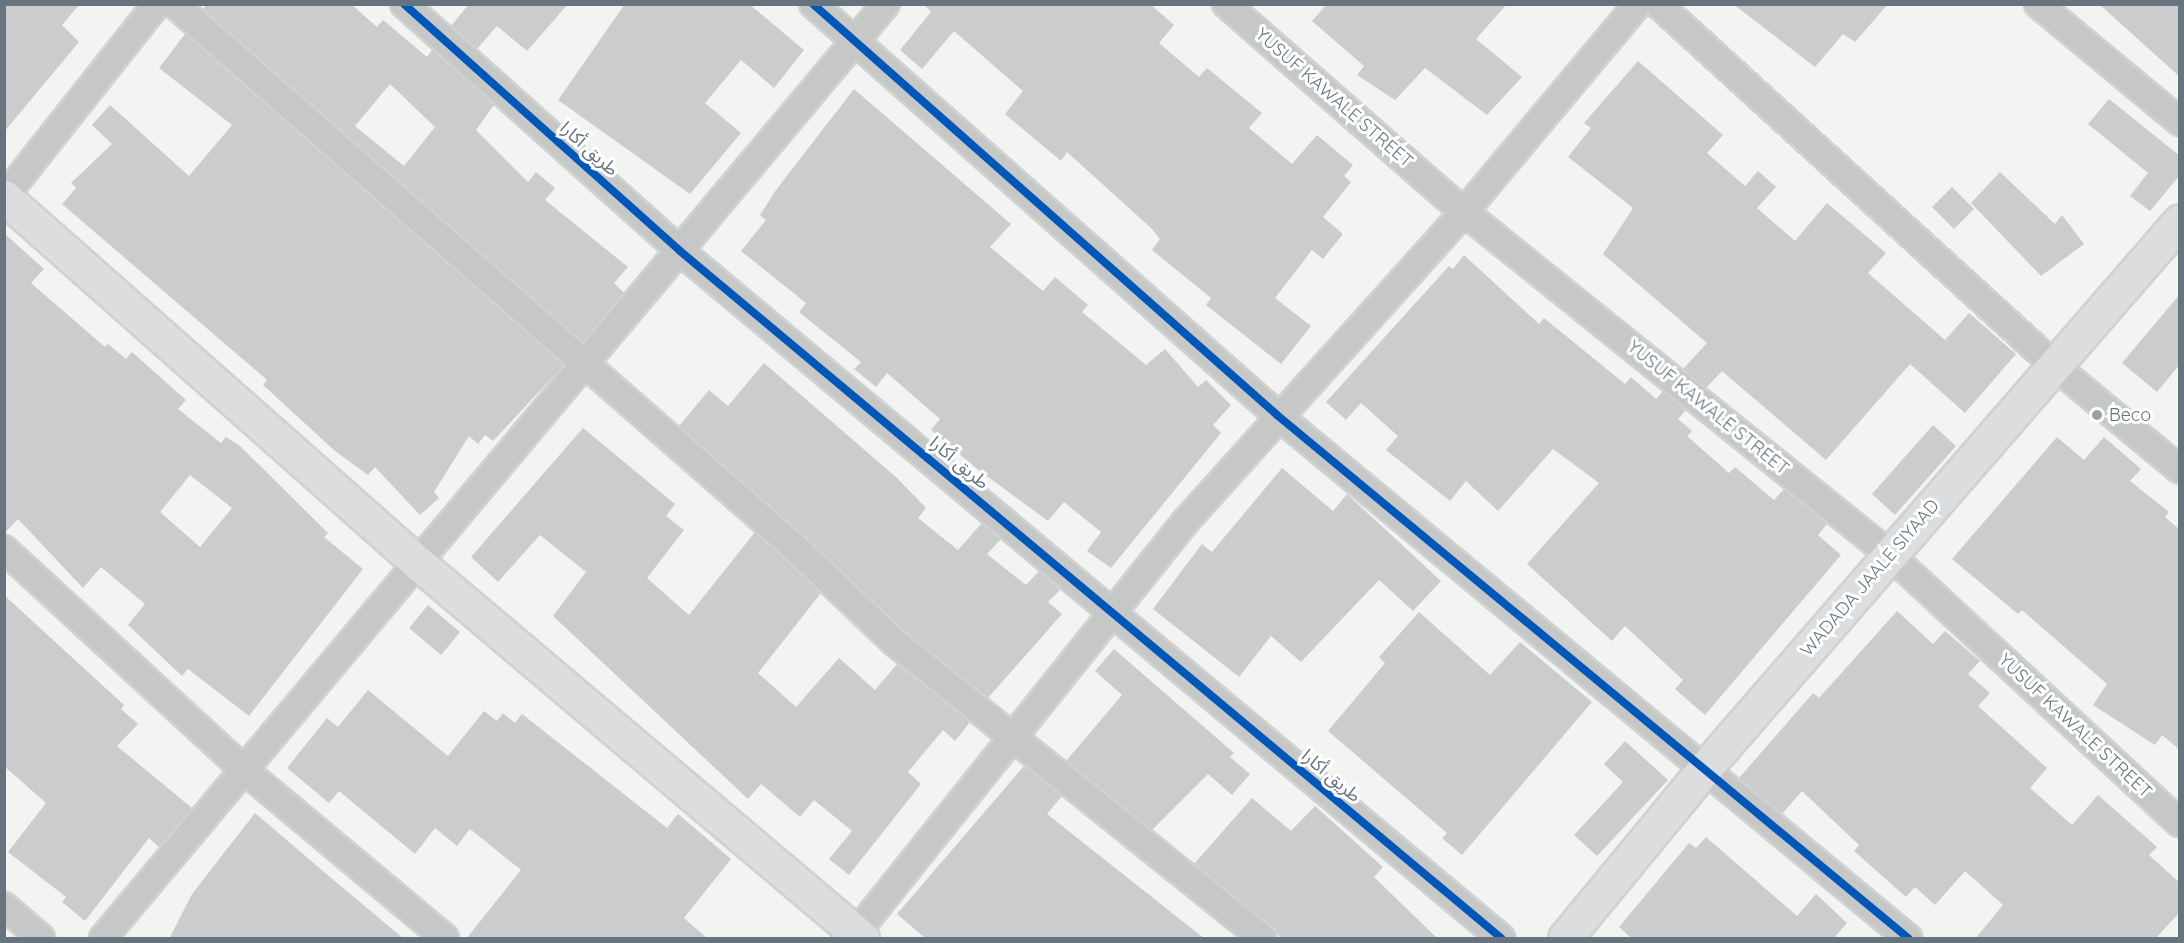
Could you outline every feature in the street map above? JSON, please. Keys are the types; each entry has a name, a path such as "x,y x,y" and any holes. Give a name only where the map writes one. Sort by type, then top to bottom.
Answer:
{"street":[{"path":"157,4 5,197 418,563 857,937 1112,610 1277,415 1464,212 1638,4"},
{"path":"174,4 584,364 893,641 1014,735 1262,939"},
{"name":"طريق أكارا","path":"404,4 680,251 1112,610 1501,939"},
{"path":"813,4 1277,415 1705,768 1908,939"},
{"path":"103,939 886,4"},
{"name":"YUSUF KAWALE STREET","path":"1226,4 1464,212 1889,554 2180,823"},
{"path":"1658,4 2056,367 2180,470"},
{"path":"2038,4 2180,122"},
{"name":"WADADA JAALE SIYAAD","path":"1565,939 1705,768 1889,554 2056,367 2180,221"},
{"path":"4,549 244,771 445,939"},
{"path":"4,906 41,939"}],"building":[{"path":"4,4 80,4 62,25 79,42 4,132"},
{"path":"207,4 351,4 377,27 383,20 427,57 432,50 494,105 476,130 528,182 536,172 555,188 545,200 628,267 614,283 624,293 583,342 203,9","holes":["390,84 435,127 404,166 355,126"]},
{"path":"469,4 568,4 527,51 497,26 477,49 451,26"},
{"path":"625,4 749,4 804,50 774,88 741,60 705,103 741,133 690,194 558,100"},
{"path":"923,4 1150,4 1174,25 1159,43 1199,77 1207,68 1262,113 1249,128 1292,164 1317,135 1353,165 1344,176 1351,182 1323,217 1343,234 1323,259 1312,250 1275,298 1311,326 1281,364 1206,305 1211,298 1152,250 1160,239 1151,228 1067,152 1061,161 1005,114 1023,91 954,31 922,69 900,50 931,12"},
{"path":"1327,4 1507,4 1476,39 1522,77 1487,115 1425,68 1395,100 1357,75 1364,66 1312,21"},
{"path":"1733,4 1888,4 1855,42 1843,34 1815,67"},
{"path":"2099,4 2180,4 2180,77"},
{"path":"185,34 564,365 493,441 485,435 478,444 469,436 434,492 439,498 420,515 375,467 368,475 335,451 263,385 267,380 62,204 76,188 71,183 112,144 92,125 110,105 189,176 232,125 159,68"},
{"path":"1638,61 1723,135 1707,153 1745,186 1758,171 1776,187 1757,208 1795,241 1827,203 1886,253 1868,273 1945,340 1969,313 2016,354 1965,413 1910,364 1826,460 1722,371 1706,388 1683,369 1707,343 1603,254 1633,208 1568,157 1591,128 1584,123"},
{"path":"854,89 1011,224 990,247 1043,291 1055,277 1088,305 1082,312 1146,365 1165,349 1198,387 1206,380 1231,405 1213,425 1221,433 1111,568 1087,551 1101,532 1064,502 1048,521 976,468 931,430 940,419 887,373 876,387 854,369 861,362 799,312 806,303 741,251 766,220 760,215 776,190"},
{"path":"2109,99 2180,156 2180,175 2150,211 2130,196 2148,173 2088,124"},
{"path":"2000,172 2055,224 2062,215 2084,244 2041,276 1971,203"},
{"path":"1952,187 1974,209 1954,229 1932,207"},
{"path":"4,233 44,269 31,283 105,347 108,344 126,359 132,352 186,400 178,409 221,443 226,437 240,446 328,533 324,537 363,569 249,716 188,669 182,676 128,625 145,604 101,567 83,588 18,519 4,534","holes":["190,475 232,508 200,547 160,512"]},
{"path":"1464,255 1539,324 1544,318 1625,384 1631,377 1656,399 1663,391 1686,410 1678,419 1692,431 1687,436 1729,473 1735,467 1774,500 1784,489 1827,524 1818,535 1841,555 1705,715 1675,689 1683,680 1625,626 1612,641 1527,564 1599,483 1553,449 1498,511 1466,481 1450,501 1386,450 1398,436 1361,403 1346,420 1326,402 1449,266 1453,269"},
{"path":"2180,294 2180,364 2157,392 2122,363"},
{"path":"764,363 897,478 926,508 918,518 958,550 982,523 1001,539 987,554 1026,585 1039,571 1060,590 1048,602 1062,614 988,698 900,627 679,426 709,390 728,406"},
{"path":"1933,425 1956,446 1895,515 1872,494"},
{"path":"583,428 675,504 666,516 684,530 647,578 689,615 755,532 821,593 758,673 796,707 839,658 875,690 897,664 970,722 955,741 943,730 908,772 921,784 849,875 829,859 852,831 814,800 800,817 761,784 748,799 553,616 586,572 540,535 498,582 471,557"},
{"path":"2057,437 2084,460 2104,437 2141,469 2130,481 2169,512 2165,517 2180,530 2180,750 2162,735 2155,745 2093,705 2107,684 2022,610 2018,614 1952,559"},
{"path":"1282,468 1333,511 1347,494 1441,581 1413,611 1379,580 1301,662 1271,636 1239,677 1153,609 1202,544 1212,552"},
{"path":"4,595 124,705 121,709 138,724 117,746 192,808 159,847 149,838 85,921 62,902 66,897 8,852 46,803 4,766"},
{"path":"428,605 460,632 441,655 409,628"},
{"path":"1897,611 1933,644 1945,631 1980,661 1968,674 1990,693 1978,706 2047,768 2030,788 2072,825 2098,795 2157,847 2149,855 2180,883 2180,912 2155,939 1975,939 2003,905 1965,871 1935,905 1915,887 1906,897 1854,851 1859,845 1802,791 1782,814 1739,778 1813,693 1819,698"},
{"path":"1419,612 1490,675 1520,642 1592,702 1462,855 1442,838 1447,833 1328,731 1385,663 1379,657"},
{"path":"1114,649 1234,753 1230,757 1250,774 1232,795 1208,774 1152,830 1066,761 1122,695 1095,671"},
{"path":"368,690 448,756 484,711 497,721 503,713 515,723 522,714 667,828 678,814 731,859 684,918 708,939 466,939 521,870 470,829 457,846 435,828 415,854 339,791 329,803 287,768 327,718 338,727"},
{"path":"1625,741 1668,780 1597,856 1574,835 1623,782 1604,764"},
{"path":"1024,766 1062,796 1047,814 1205,939 926,939 897,914"},
{"path":"1252,798 1291,831 1315,806 1383,867 1374,877 1438,939 1283,939 1194,864"},
{"path":"255,813 404,939 169,939 192,894"},
{"path":"1706,837 1797,916 1816,894 1847,923 1833,939 1632,939 1619,927 1689,843 1696,848"}],"cycle path":[{"path":"404,4 680,251 1501,938"},
{"path":"813,4 1277,415 1908,938"}],"place":[{"name":"Beco","path":"2097,415"}]}
